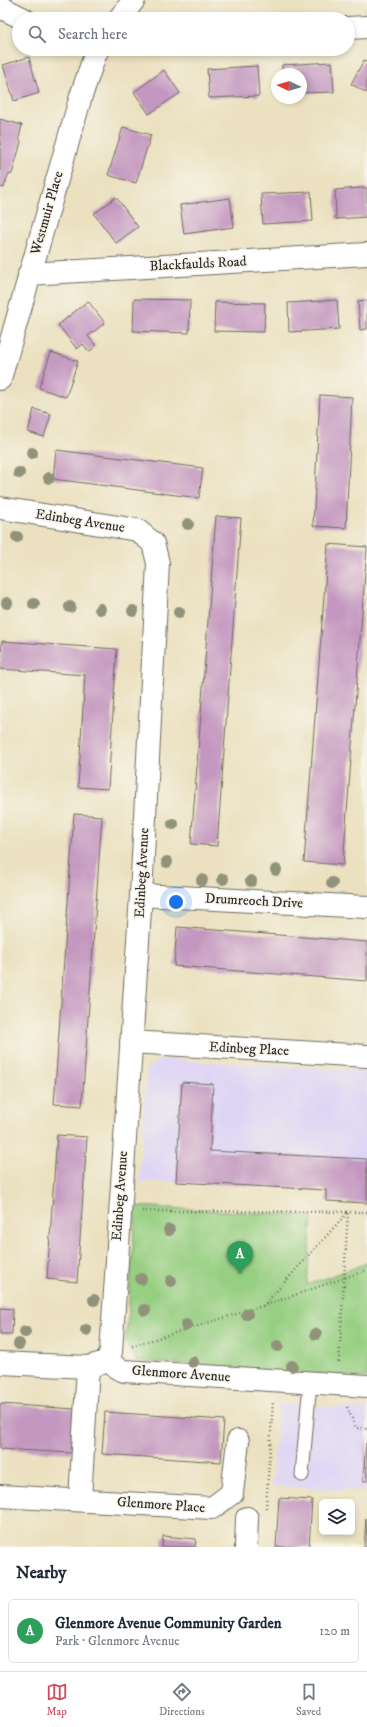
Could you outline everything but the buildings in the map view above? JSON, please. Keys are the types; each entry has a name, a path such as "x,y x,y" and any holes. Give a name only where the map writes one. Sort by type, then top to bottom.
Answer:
{"street":[{"path":"125,12 134,0"},
{"path":"0,7 12,13"},
{"path":"355,28 367,27"},
{"name":"Westmuir Place","path":"0,379 91,56"},
{"name":"Blackfaulds Road","path":"29,274 367,254"},
{"name":"Edinbeg Avenue","path":"0,508 137,530 153,544 158,563 131,1042 119,1211 102,1360"},
{"name":"Drumreoch Drive","path":"140,895 367,908"},
{"name":"Edinbeg Place","path":"131,1042 367,1056"},
{"path":"0,1363 102,1360 80,1500"},
{"name":"Glenmore Avenue","path":"102,1360 124,1371 367,1386"},
{"name":"Glenmore Place","path":"0,1496 212,1508 232,1493 238,1441"},
{"path":"246,1518 246,1547"}],"lane":[{"path":"302,1475 310,1382"}],"path":[{"path":"119,1211 367,1212"},
{"path":"348,1212 337,1384 356,1428 367,1428"},
{"path":"263,1306 348,1212"},
{"path":"102,1360 367,1270"},
{"path":"246,1518 266,1516 274,1380"}],"shaded area":[{"path":"163,1059 367,1071 367,1203 326,1201 326,1190 176,1182 139,1182 147,1068"},
{"path":"279,1404 367,1409 367,1491 271,1486"}],"green space":[{"path":"136,1206 312,1216 307,1285 367,1263 367,1378 136,1361 126,1342"}],"place":[{"name":"Glenmore Avenue Community Garden","path":"240,1274"}]}
